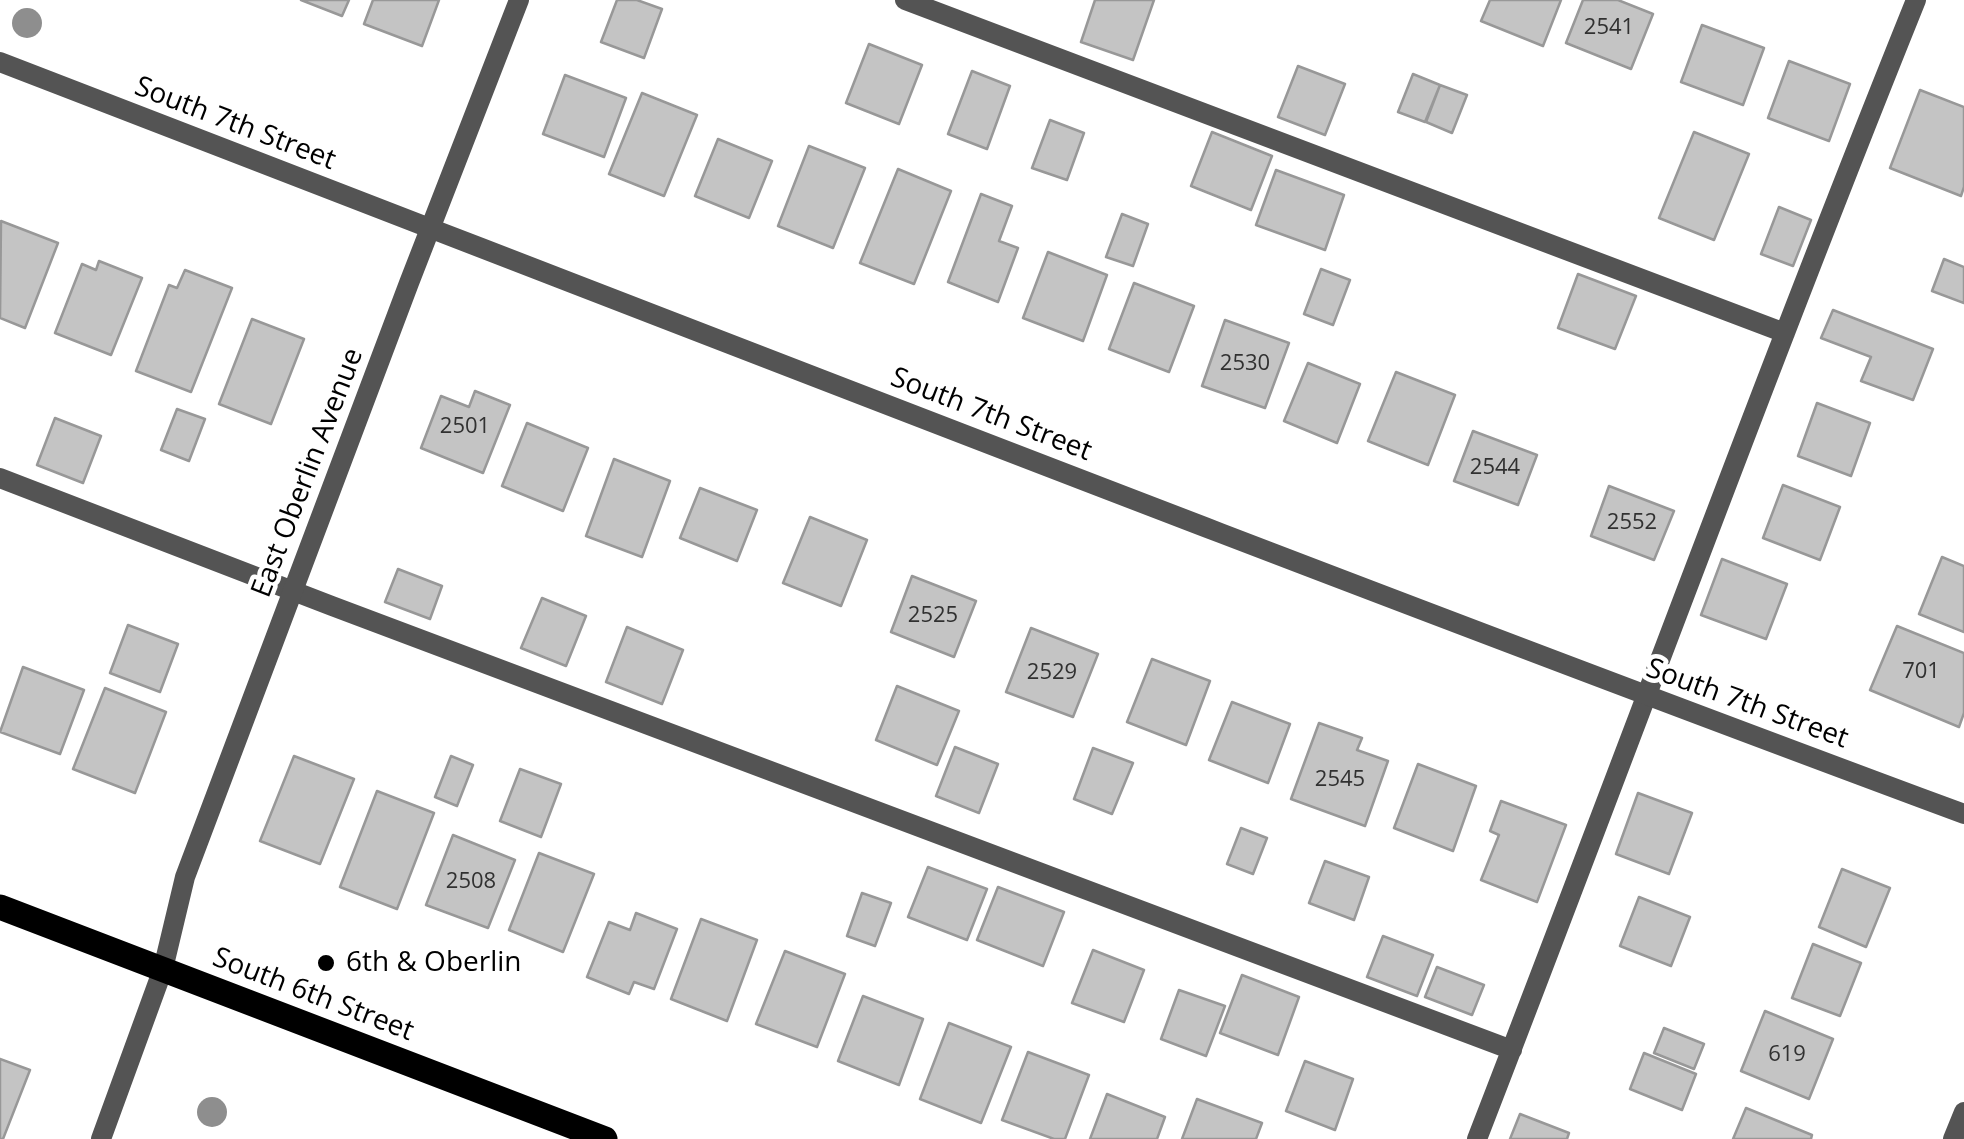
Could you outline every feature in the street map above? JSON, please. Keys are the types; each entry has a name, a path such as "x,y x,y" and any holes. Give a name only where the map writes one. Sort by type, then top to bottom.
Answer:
{"main road":[{"name":"South 6th Street","path":"0,907 605,1139"}],"street":[{"name":"East Oberlin Avenue","path":"101,1139 163,969 185,877 518,0"},
{"path":"905,0 1785,333"},
{"path":"1477,1139 1916,0"},
{"name":"South 7th Street","path":"0,62 1648,697 1964,814"},
{"path":"0,478 1512,1050"},
{"path":"1954,1139 1964,1112"}],"building":[{"path":"301,0 349,0 342,16"},
{"path":"373,0 439,0 422,46 364,24"},
{"path":"617,0 637,0 662,9 644,58 601,42"},
{"path":"1095,0 1154,0 1133,60 1081,42"},
{"path":"1490,0 1561,0 1543,46 1481,21"},
{"path":"1583,0 1618,0 1653,14 1631,69 1566,43"},
{"path":"1702,25 1764,48 1743,105 1681,82"},
{"path":"869,44 922,65 899,124 846,103"},
{"path":"1789,61 1850,84 1829,141 1768,118"},
{"path":"1298,66 1345,84 1325,135 1278,117"},
{"path":"972,71 1010,86 987,149 948,134"},
{"path":"1413,74 1440,85 1425,122 1398,112"},
{"path":"565,75 626,98 604,157 543,134"},
{"path":"1440,85 1467,95 1452,133 1426,122"},
{"path":"1920,90 1964,107 1961,196 1890,168"},
{"path":"642,93 697,115 664,196 609,174"},
{"path":"1050,120 1084,133 1067,180 1032,168"},
{"path":"1212,132 1272,156 1251,210 1191,186"},
{"path":"1694,132 1749,154 1714,240 1659,218"},
{"path":"718,139 772,161 749,218 695,196"},
{"path":"809,146 865,168 833,248 778,226"},
{"path":"898,169 951,191 914,284 860,263"},
{"path":"1276,170 1344,195 1325,250 1256,225"},
{"path":"981,194 1012,206 999,241 1018,248 998,302 948,282"},
{"path":"1779,207 1811,220 1793,266 1761,254"},
{"path":"1122,214 1148,224 1133,266 1106,257"},
{"path":"1,221 58,243 25,328 0,318"},
{"path":"1048,252 1107,275 1083,341 1023,318"},
{"path":"1944,259 1964,267 1964,303 1932,291"},
{"path":"99,261 142,278 111,355 55,333 82,264 96,270"},
{"path":"1321,269 1350,280 1333,325 1304,314"},
{"path":"185,270 232,288 191,392 136,371 169,285 177,288"},
{"path":"1578,274 1636,296 1615,349 1558,328"},
{"path":"1134,283 1194,306 1169,372 1109,349"},
{"path":"1833,310 1933,349 1913,400 1861,381 1871,357 1821,338"},
{"path":"252,319 304,339 271,424 219,404"},
{"path":"1225,320 1289,343 1265,408 1202,386"},
{"path":"1308,363 1360,384 1337,443 1284,421"},
{"path":"1396,372 1455,395 1428,465 1368,441"},
{"path":"475,391 510,405 483,473 421,448 441,396 469,407"},
{"path":"1817,403 1870,423 1851,476 1798,456"},
{"path":"177,409 205,419 189,461 161,450"},
{"path":"55,418 101,436 83,483 37,465"},
{"path":"527,423 588,448 563,511 502,486"},
{"path":"1473,431 1537,455 1518,505 1454,481"},
{"path":"614,459 670,481 642,557 586,536"},
{"path":"1783,485 1840,507 1820,560 1763,538"},
{"path":"1609,486 1674,511 1654,560 1591,536"},
{"path":"700,488 757,510 737,561 680,538"},
{"path":"810,517 867,540 841,606 783,583"},
{"path":"1942,557 1964,566 1964,632 1919,614"},
{"path":"1722,559 1787,584 1766,639 1701,615"},
{"path":"398,569 442,586 430,619 385,602"},
{"path":"912,576 976,601 954,657 891,632"},
{"path":"542,598 586,616 566,666 521,648"},
{"path":"128,625 178,644 160,692 110,673"},
{"path":"1897,626 1964,653 1964,713 1959,727 1870,690"},
{"path":"627,627 683,650 662,704 606,682"},
{"path":"1031,628 1098,654 1073,717 1006,692"},
{"path":"1152,659 1210,681 1186,745 1127,722"},
{"path":"23,667 84,690 60,754 0,732"},
{"path":"897,686 959,711 937,765 876,740"},
{"path":"105,688 166,712 135,793 73,769"},
{"path":"1232,702 1290,724 1268,783 1209,760"},
{"path":"1319,723 1362,738 1357,750 1388,761 1365,826 1291,799"},
{"path":"955,747 998,764 979,813 936,796"},
{"path":"1093,748 1133,763 1112,814 1074,799"},
{"path":"294,756 354,779 320,864 260,841"},
{"path":"451,756 473,765 457,806 435,797"},
{"path":"1418,764 1476,786 1453,851 1394,828"},
{"path":"520,769 561,784 541,837 500,821"},
{"path":"377,791 434,813 397,909 340,887"},
{"path":"1638,793 1692,813 1669,874 1616,854"},
{"path":"1501,801 1566,825 1537,902 1481,880 1499,835 1490,831"},
{"path":"1241,828 1267,838 1253,874 1227,864"},
{"path":"453,835 515,860 488,928 426,905"},
{"path":"539,853 594,874 563,952 509,930"},
{"path":"1325,861 1369,877 1354,920 1309,903"},
{"path":"928,867 987,889 967,940 908,917"},
{"path":"1842,869 1890,888 1866,947 1819,927"},
{"path":"998,887 1064,912 1043,966 977,940"},
{"path":"862,893 891,903 875,946 847,936"},
{"path":"1639,897 1690,917 1671,966 1620,946"},
{"path":"636,913 677,929 654,989 634,982 629,994 587,977 609,922 630,930"},
{"path":"701,919 757,940 727,1021 671,999"},
{"path":"1383,936 1433,955 1417,996 1367,977"},
{"path":"1813,944 1861,963 1840,1016 1792,998"},
{"path":"1093,950 1144,970 1124,1022 1072,1003"},
{"path":"785,951 845,974 817,1047 756,1024"},
{"path":"1437,967 1484,985 1472,1015 1425,997"},
{"path":"1242,975 1299,997 1278,1055 1220,1033"},
{"path":"1179,990 1225,1006 1206,1056 1161,1039"},
{"path":"863,996 923,1019 899,1085 838,1061"},
{"path":"1765,1011 1833,1039 1809,1099 1741,1071"},
{"path":"949,1023 1011,1047 981,1123 920,1099"},
{"path":"1664,1028 1704,1044 1694,1069 1654,1053"},
{"path":"1028,1052 1089,1075 1065,1139 1054,1139 1002,1120"},
{"path":"1644,1053 1696,1074 1682,1110 1630,1089"},
{"path":"0,1059 30,1070 3,1139 0,1139"},
{"path":"1305,1061 1353,1079 1335,1130 1286,1111"},
{"path":"1107,1094 1165,1117 1157,1139 1090,1139"},
{"path":"1197,1099 1262,1123 1256,1139 1182,1139"},
{"path":"1746,1108 1812,1135 1811,1139 1733,1139"},
{"path":"1520,1114 1569,1133 1567,1139 1510,1139"}],"place":[{"name":"6th & Oberlin","path":"326,963"}]}
